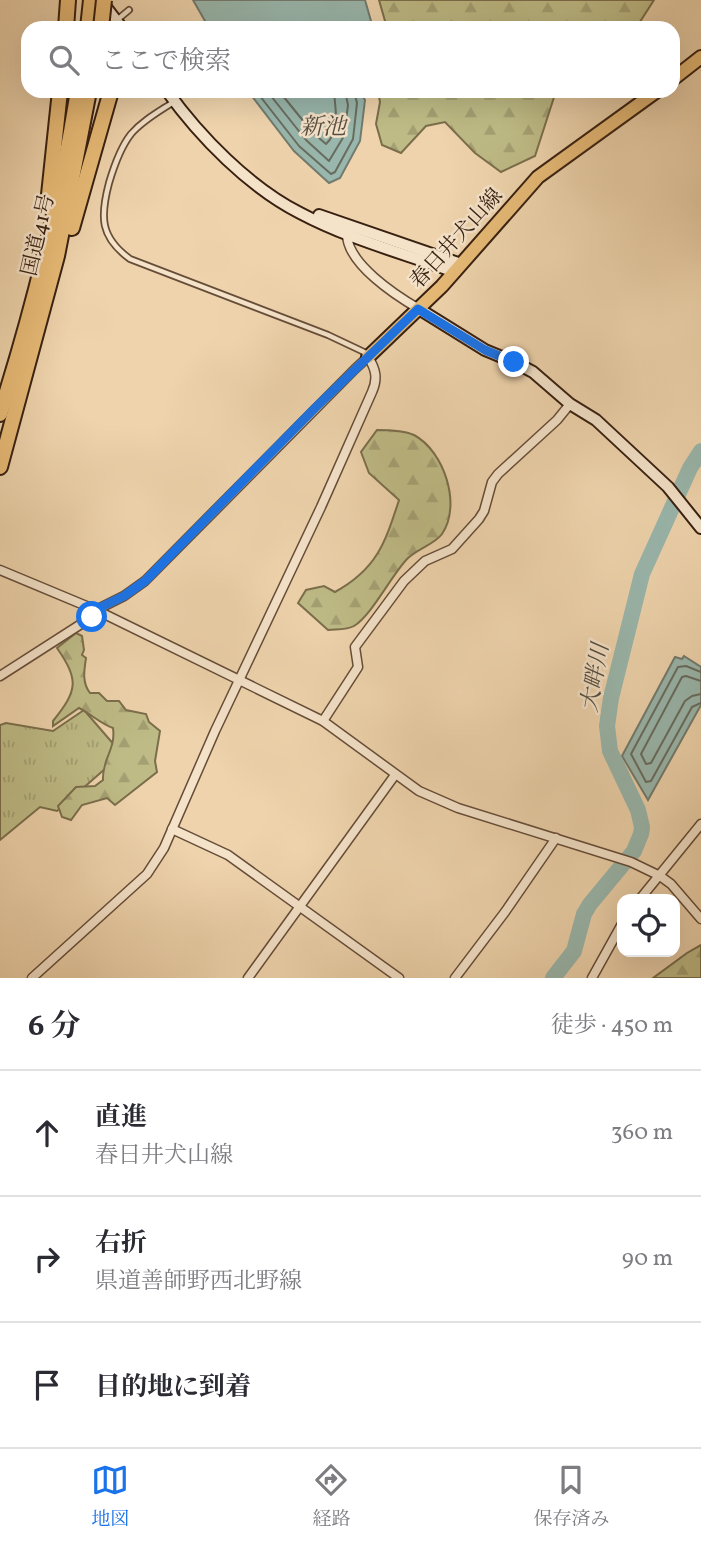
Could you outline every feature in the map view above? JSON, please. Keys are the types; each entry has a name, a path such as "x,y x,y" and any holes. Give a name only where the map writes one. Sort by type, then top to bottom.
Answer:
{"highway":[{"path":"66,21 68,0"},
{"path":"89,21 91,0"},
{"path":"101,21 102,0"},
{"path":"30,319 31,298 48,203 59,98"},
{"name":"国道41号","path":"0,414 30,319 54,218 77,98"},
{"name":"国道41号","path":"2,461 57,256 88,98"},
{"path":"2,461 21,418 109,98"}],"main road":[{"path":"102,0 117,21"},
{"path":"680,74 701,57"},
{"path":"172,98 200,133 250,182 299,213 347,235 458,268"},
{"name":"春日井犬山線","path":"368,357 458,268 538,177 647,98"},
{"path":"250,182 314,213 458,268"},
{"path":"418,309 485,350 533,372 570,404 615,435 668,487 700,524"}],"street":[{"path":"347,235 347,244 363,265 394,293 418,309"},
{"name":"春日井犬山線","path":"0,676 145,581 368,357"},
{"path":"32,978 147,874 164,848 376,385 374,370 368,357"},
{"path":"323,721 358,667 355,647 394,593 425,561 452,549 484,511 492,482 498,474 545,432 570,404"},
{"path":"0,570 96,611 323,721 419,791 458,808 620,857 660,876 671,884 701,919"},
{"path":"248,978 395,775"},
{"path":"644,894 701,824"},
{"path":"172,829 228,855 399,978"},
{"path":"455,978 556,838"},
{"path":"592,978 617,933"}],"lane":[{"path":"121,21 129,10"},
{"path":"175,102 143,122 121,150 103,206 103,223 113,245 130,259 328,335 364,352 368,357"}],"green space":[{"path":"379,0 654,0 640,21 385,21"},
{"path":"379,98 554,98 535,156 501,172 475,153 445,122 426,126 401,153 382,145 376,124"},
{"path":"377,430 414,435 434,453 447,480 450,494 448,522 439,538 407,559 361,621 348,628 328,630 298,603 306,590 324,586 335,592 361,574 378,554 399,500 369,473 361,452"},
{"path":"76,633 82,636 82,655 86,658 85,681 90,693 99,693 107,701 119,701 126,710 146,714 149,722 160,731 155,761 157,772 115,805 107,798 82,805 71,820 62,817 58,806 76,787 95,786 103,780 113,736 113,728 79,708 53,726 53,721 67,701 73,685 69,669 57,648"},
{"path":"84,710 122,754 57,811 40,807 0,840 0,725 6,723 53,731"},
{"path":"701,945 701,978 653,978 687,953"}],"water":[{"path":"193,0 365,0 371,21 205,21"},
{"name":"新池","path":"253,98 364,98 360,141 340,178 329,183 294,151"},
{"path":"684,656 701,667 701,705 648,800 622,756 675,657 682,659"}],"waterway":[{"name":"大畔川","path":"553,978 574,951 584,914 590,904 634,851 641,834 638,810 610,751 607,726 611,698 642,574 690,468 701,451"}],"route":[{"path":"92,617 99,608 124,596 145,581 315,408 418,309 485,350 514,362"}]}
